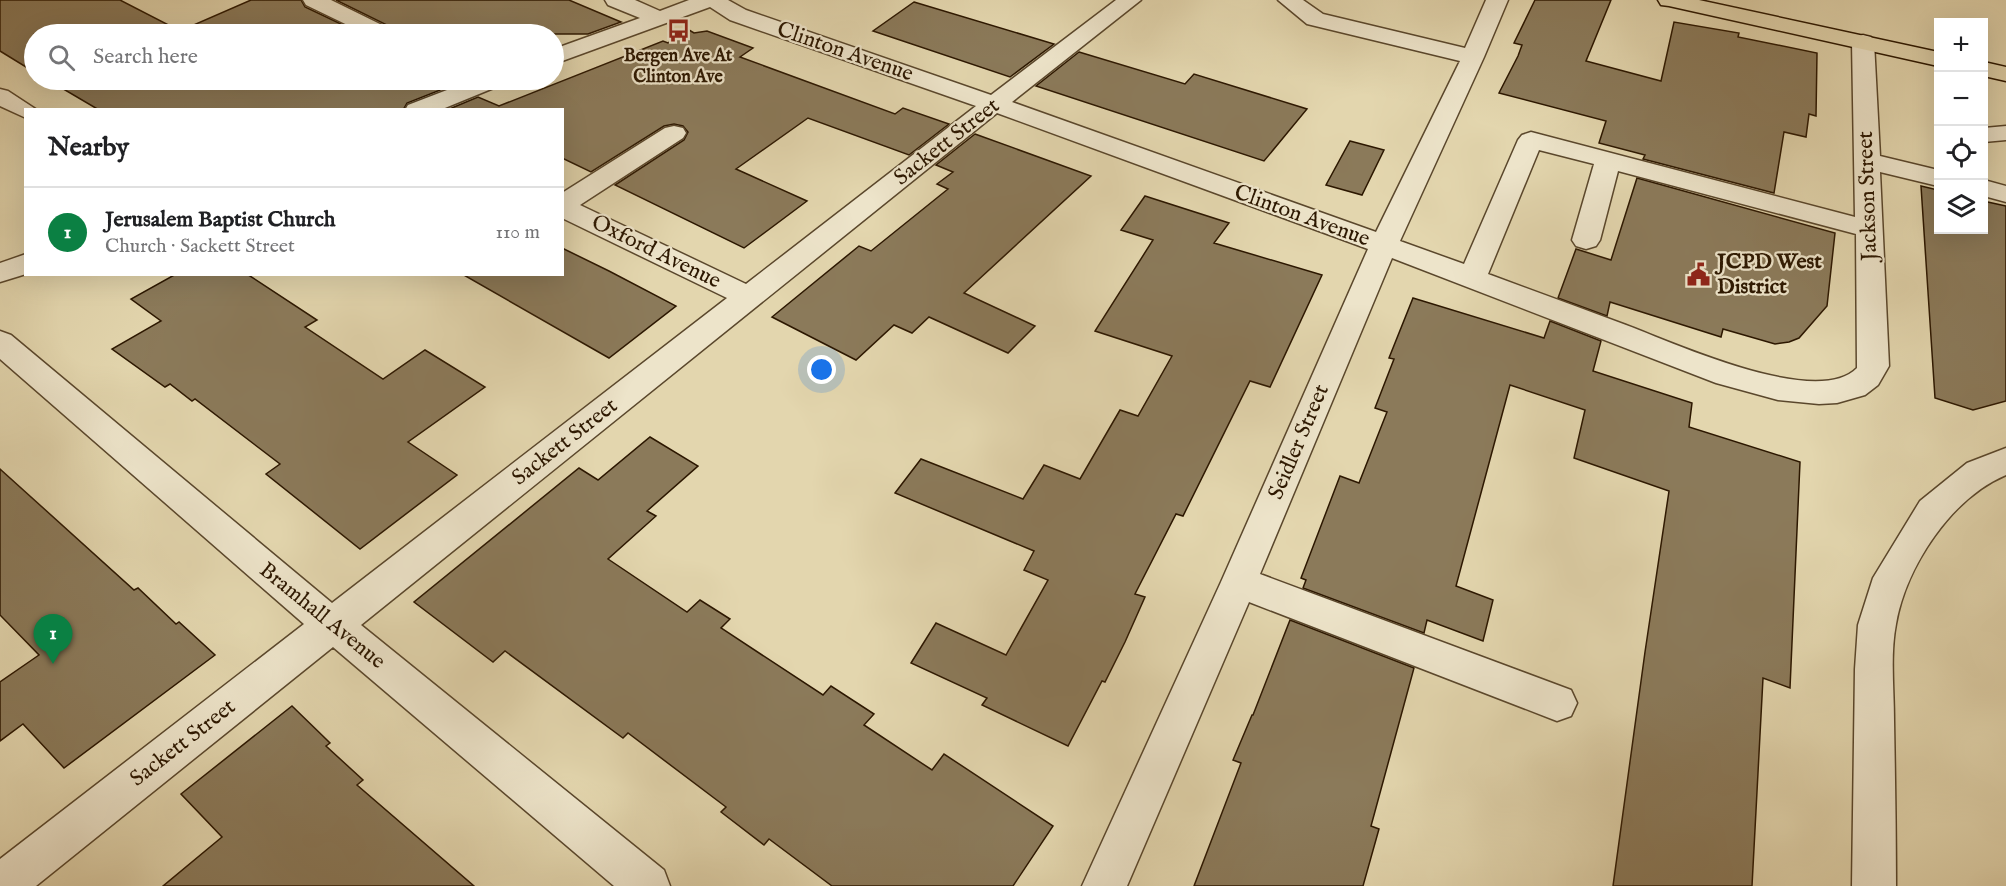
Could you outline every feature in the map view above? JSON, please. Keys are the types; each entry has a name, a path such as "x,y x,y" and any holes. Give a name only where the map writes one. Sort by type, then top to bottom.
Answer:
{"main road":[{"path":"1669,0 1934,58"},
{"path":"1988,70 2006,74"}],"street":[{"path":"314,0 362,24"},
{"path":"616,0 659,18"},
{"path":"564,53 711,0"},
{"name":"Clinton Avenue","path":"711,0 738,15 994,104 1384,245 1758,386 1797,393 1852,387 1866,379 1874,366 1875,350"},
{"name":"Sackett Street","path":"1,886 994,104 1130,0"},
{"path":"1289,0 1316,19 1473,57"},
{"name":"Seidler Street","path":"1104,886 1239,582 1384,245 1473,57 1497,0"},
{"name":"Jackson Street","path":"1863,42 1875,350"},
{"path":"421,108 462,90"},
{"path":"0,96 24,110"},
{"path":"1988,135 2006,133"},
{"path":"564,205 674,134"},
{"path":"1472,278 1531,140 1870,229"},
{"path":"1587,240 1608,161"},
{"path":"1867,161 1934,177"},
{"name":"Oxford Avenue","path":"564,207 749,297"},
{"path":"0,273 24,264"},
{"name":"Bramhall Avenue","path":"0,342 332,626 357,644 648,886"},
{"path":"1874,886 1874,669 1877,625 1891,578 1932,511 1979,472 2006,461"},
{"path":"1239,582 1557,703"}],"building":[{"path":"0,0 120,0 166,24 24,24 24,66 0,51"},
{"path":"251,0 301,0 305,7 341,24 196,24"},
{"path":"336,0 569,0 621,22 588,34 564,34 564,24 385,24"},
{"path":"1535,0 1611,0 1586,61 1661,81 1674,22 1739,33 1738,37 1817,53 1816,116 1809,114 1806,137 1784,132 1774,193 1643,159 1645,155 1599,143 1606,121 1499,93 1518,56 1522,45 1514,43"},
{"path":"914,2 1054,44 1010,77 873,31"},
{"path":"689,30 694,33 707,31 753,48 740,57 895,114 903,108 949,124 909,155 808,118 736,169 807,201 744,248 615,185 684,140 688,132 683,126 674,124 664,126 591,172 564,159 564,108 452,108 478,97 499,106 539,90 564,90 564,80 663,41 668,43"},
{"path":"1079,52 1185,84 1194,74 1307,109 1264,161 1036,86"},
{"path":"65,90 440,90 407,103 404,108 96,108"},
{"path":"975,134 1091,176 964,293 1035,326 1008,353 929,317 912,333 894,325 856,360 772,317 859,246 871,251 948,189 937,184 953,172 936,165"},
{"path":"1350,141 1384,150 1362,195 1326,185"},
{"name":"JCPD West District","path":"1637,178 1835,233 1827,306 1799,338 1775,344 1723,329 1721,337 1610,302 1607,316 1558,298 1576,249 1611,260"},
{"path":"1921,186 1934,189 1934,234 1988,234 1988,202 2006,206 2006,401 1973,410 1935,398"},
{"path":"1145,196 1229,223 1214,243 1322,275 1270,387 1250,381 1183,516 1176,514 1135,594 1145,597 1125,642 1068,746 982,705 987,698 911,663 936,623 1006,655 1048,580 1024,570 1034,551 895,493 921,459 1023,499 1044,465 1080,479 1120,410 1138,416 1172,356 1095,331 1153,240 1121,230"},
{"path":"564,249 676,306 609,358 466,276 564,276"},
{"path":"172,276 250,276 317,320 305,327 383,379 425,350 485,387 408,442 457,475 360,549 266,474 280,464 195,399 192,401 170,384 165,387 112,349 161,321 131,299"},
{"path":"1413,298 1544,338 1550,321 1601,341 1593,371 1692,403 1689,427 1800,462 1790,688 1763,678 1752,886 1613,886 1669,491 1574,458 1585,410 1510,385 1456,586 1493,600 1483,641 1427,620 1424,633 1303,588 1306,580 1301,578 1340,476 1359,483 1387,412 1375,408 1394,359 1389,358"},
{"path":"650,437 698,466 647,511 656,516 608,559 687,612 700,600 730,619 721,628 823,695 831,686 874,714 864,725 932,770 944,754 1053,826 1013,886 832,886 769,839 764,845 721,812 726,807 628,733 623,738 505,651 493,662 414,602 579,468 598,480"},
{"path":"0,469 134,590 138,588 176,624 179,622 215,655 64,768 23,724 0,741 0,682 39,655 0,615"},
{"path":"1290,620 1414,668 1371,826 1379,829 1363,886 1194,886 1241,763 1233,760"},
{"path":"292,706 330,743 326,746 363,780 357,785 474,886 163,886 222,837 181,794"}],"place":[{"name":"Bergen Ave At Clinton Ave","path":"678,30"},
{"name":"JCPD West District","path":"1699,275"},
{"name":"Jerusalem Baptist Church","path":"53,664"}]}
